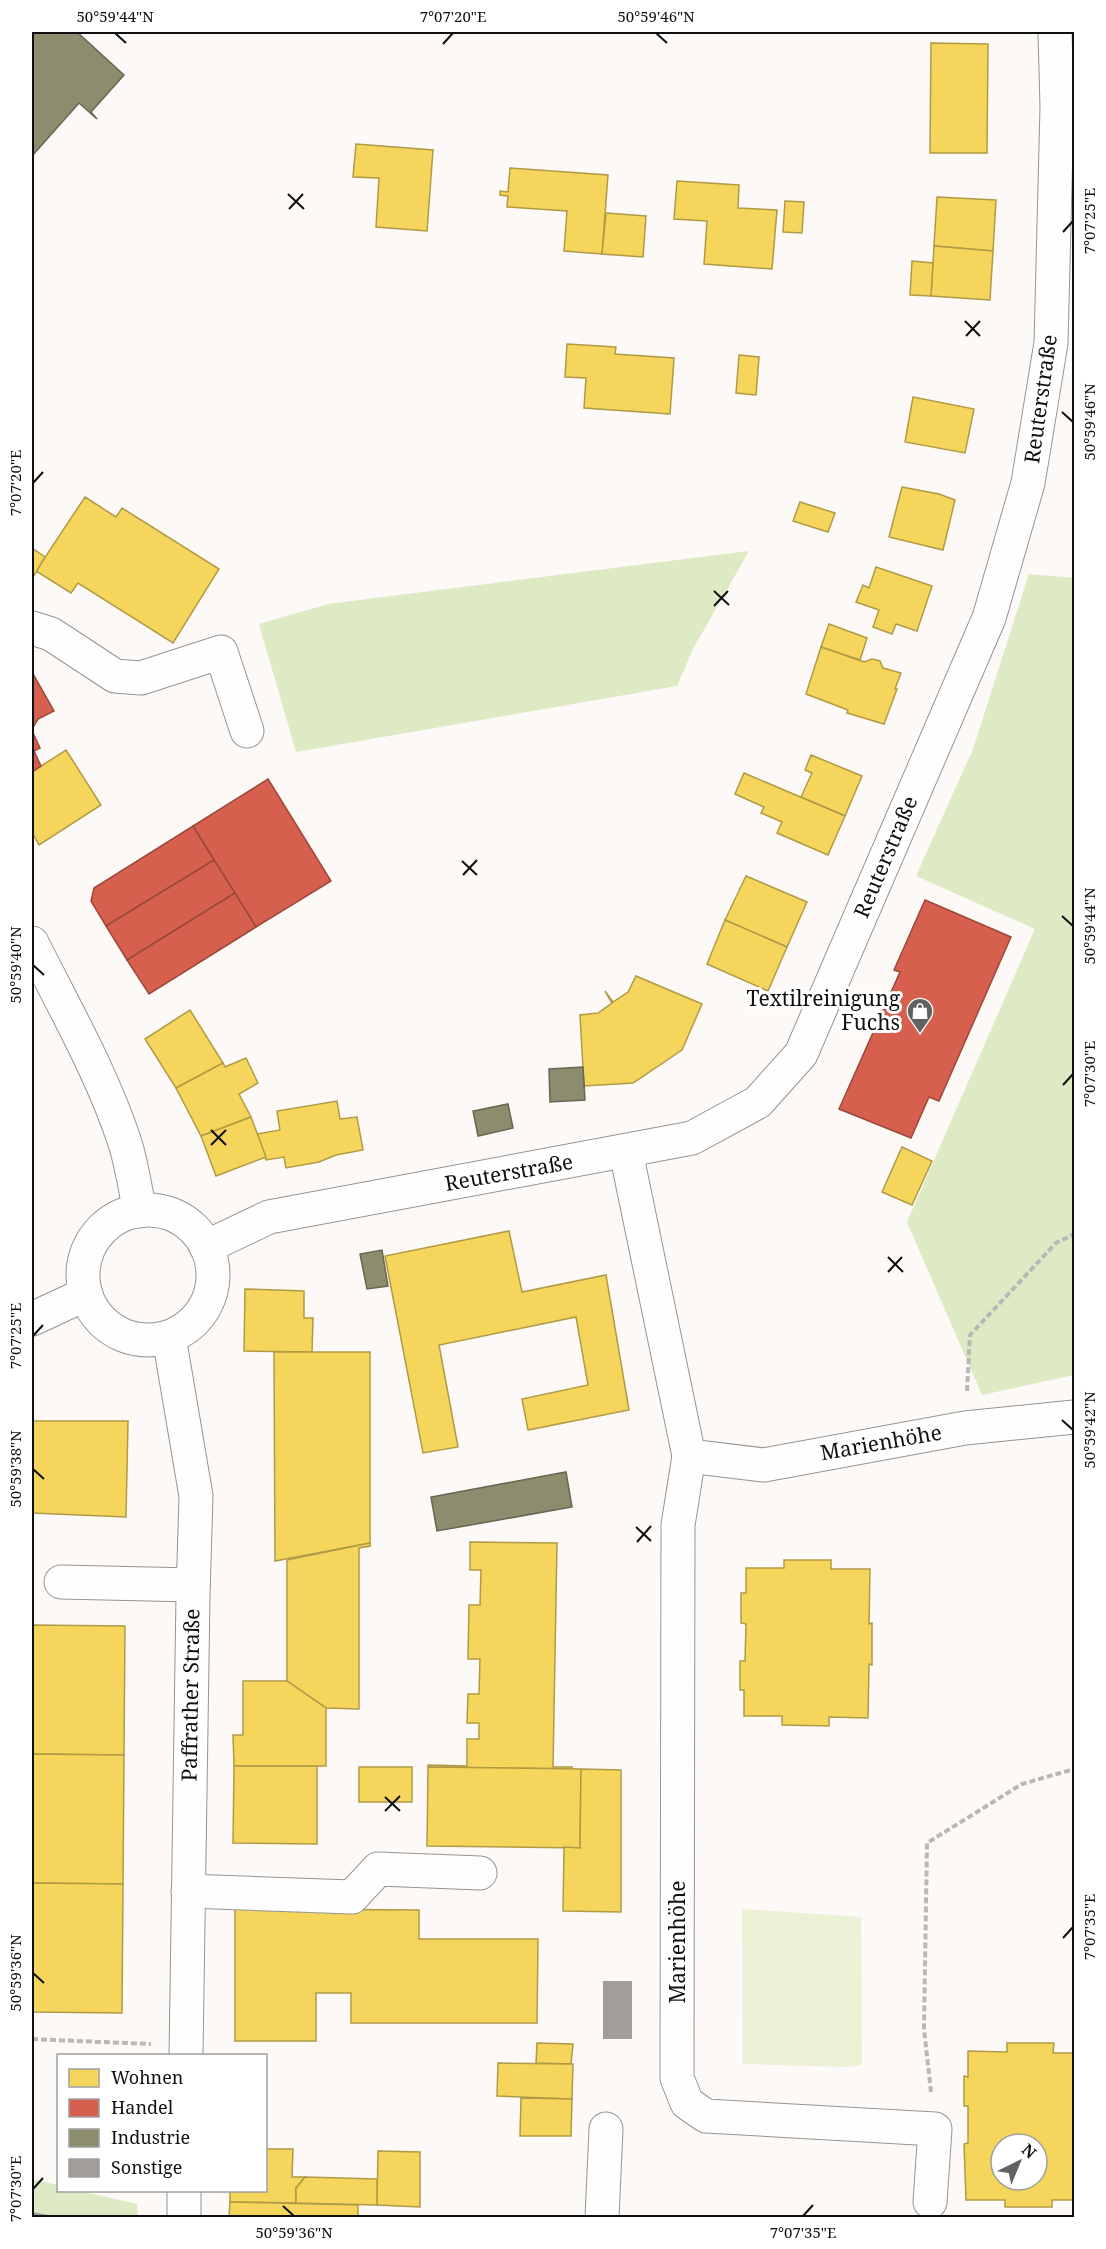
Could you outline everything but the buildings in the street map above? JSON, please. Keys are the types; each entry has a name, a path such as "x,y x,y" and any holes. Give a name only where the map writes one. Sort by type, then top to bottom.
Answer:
{"street":[{"name":"Reuterstraße","path":"206,1247 269,1217 692,1138 759,1102 801,1054 989,618 1028,483 1051,343 1057,106 1055,32"},
{"path":"32,628 51,634 115,676 141,678 221,652 247,730"},
{"path":"32,944 111,1102 126,1146 140,1211"},
{"name":"Marienhöhe","path":"626,1152 689,1456 678,1525 677,2078 687,2103 706,2116 934,2129"},
{"path":"140,1211 156,1211 171,1215 185,1223 197,1233 206,1247 212,1264 212,1282 208,1300 199,1316 169,1337 152,1340 135,1339 119,1333 104,1323 93,1310 86,1294 83,1278 84,1262 89,1247 98,1233 110,1222 140,1211"},
{"path":"32,1318 86,1294"},
{"name":"Paffrather Straße","path":"169,1337 196,1496 186,2050"},
{"name":"Marienhöhe","path":"689,1456 764,1465 965,1428 1074,1417"},
{"path":"61,1582 193,1585"},
{"path":"188,1891 352,1897 378,1869 480,1872"},
{"path":"602,2217 606,2129"},
{"path":"930,2202 934,2129"},
{"path":"184,2192 184,2217"}],"path":[{"path":"965,1428 970,1335 1056,1243 1074,1234"},
{"path":"934,2129 924,2029 927,1843 1022,1784 1074,1769"},
{"path":"32,2039 186,2050"}],"green space":[{"path":"749,551 693,649 677,686 296,752 259,624 328,604"},
{"path":"1029,574 1074,578 1074,1375 982,1395 907,1222 1035,929 916,876 973,749"},
{"path":"742,1909 861,1917 862,2065 847,2067 743,2064"},
{"path":"32,2179 57,2185 57,2192 84,2192 137,2204 138,2217 32,2217"}],"place":[{"name":"Textilreinigung Fuchs","path":"920,1034"}]}
